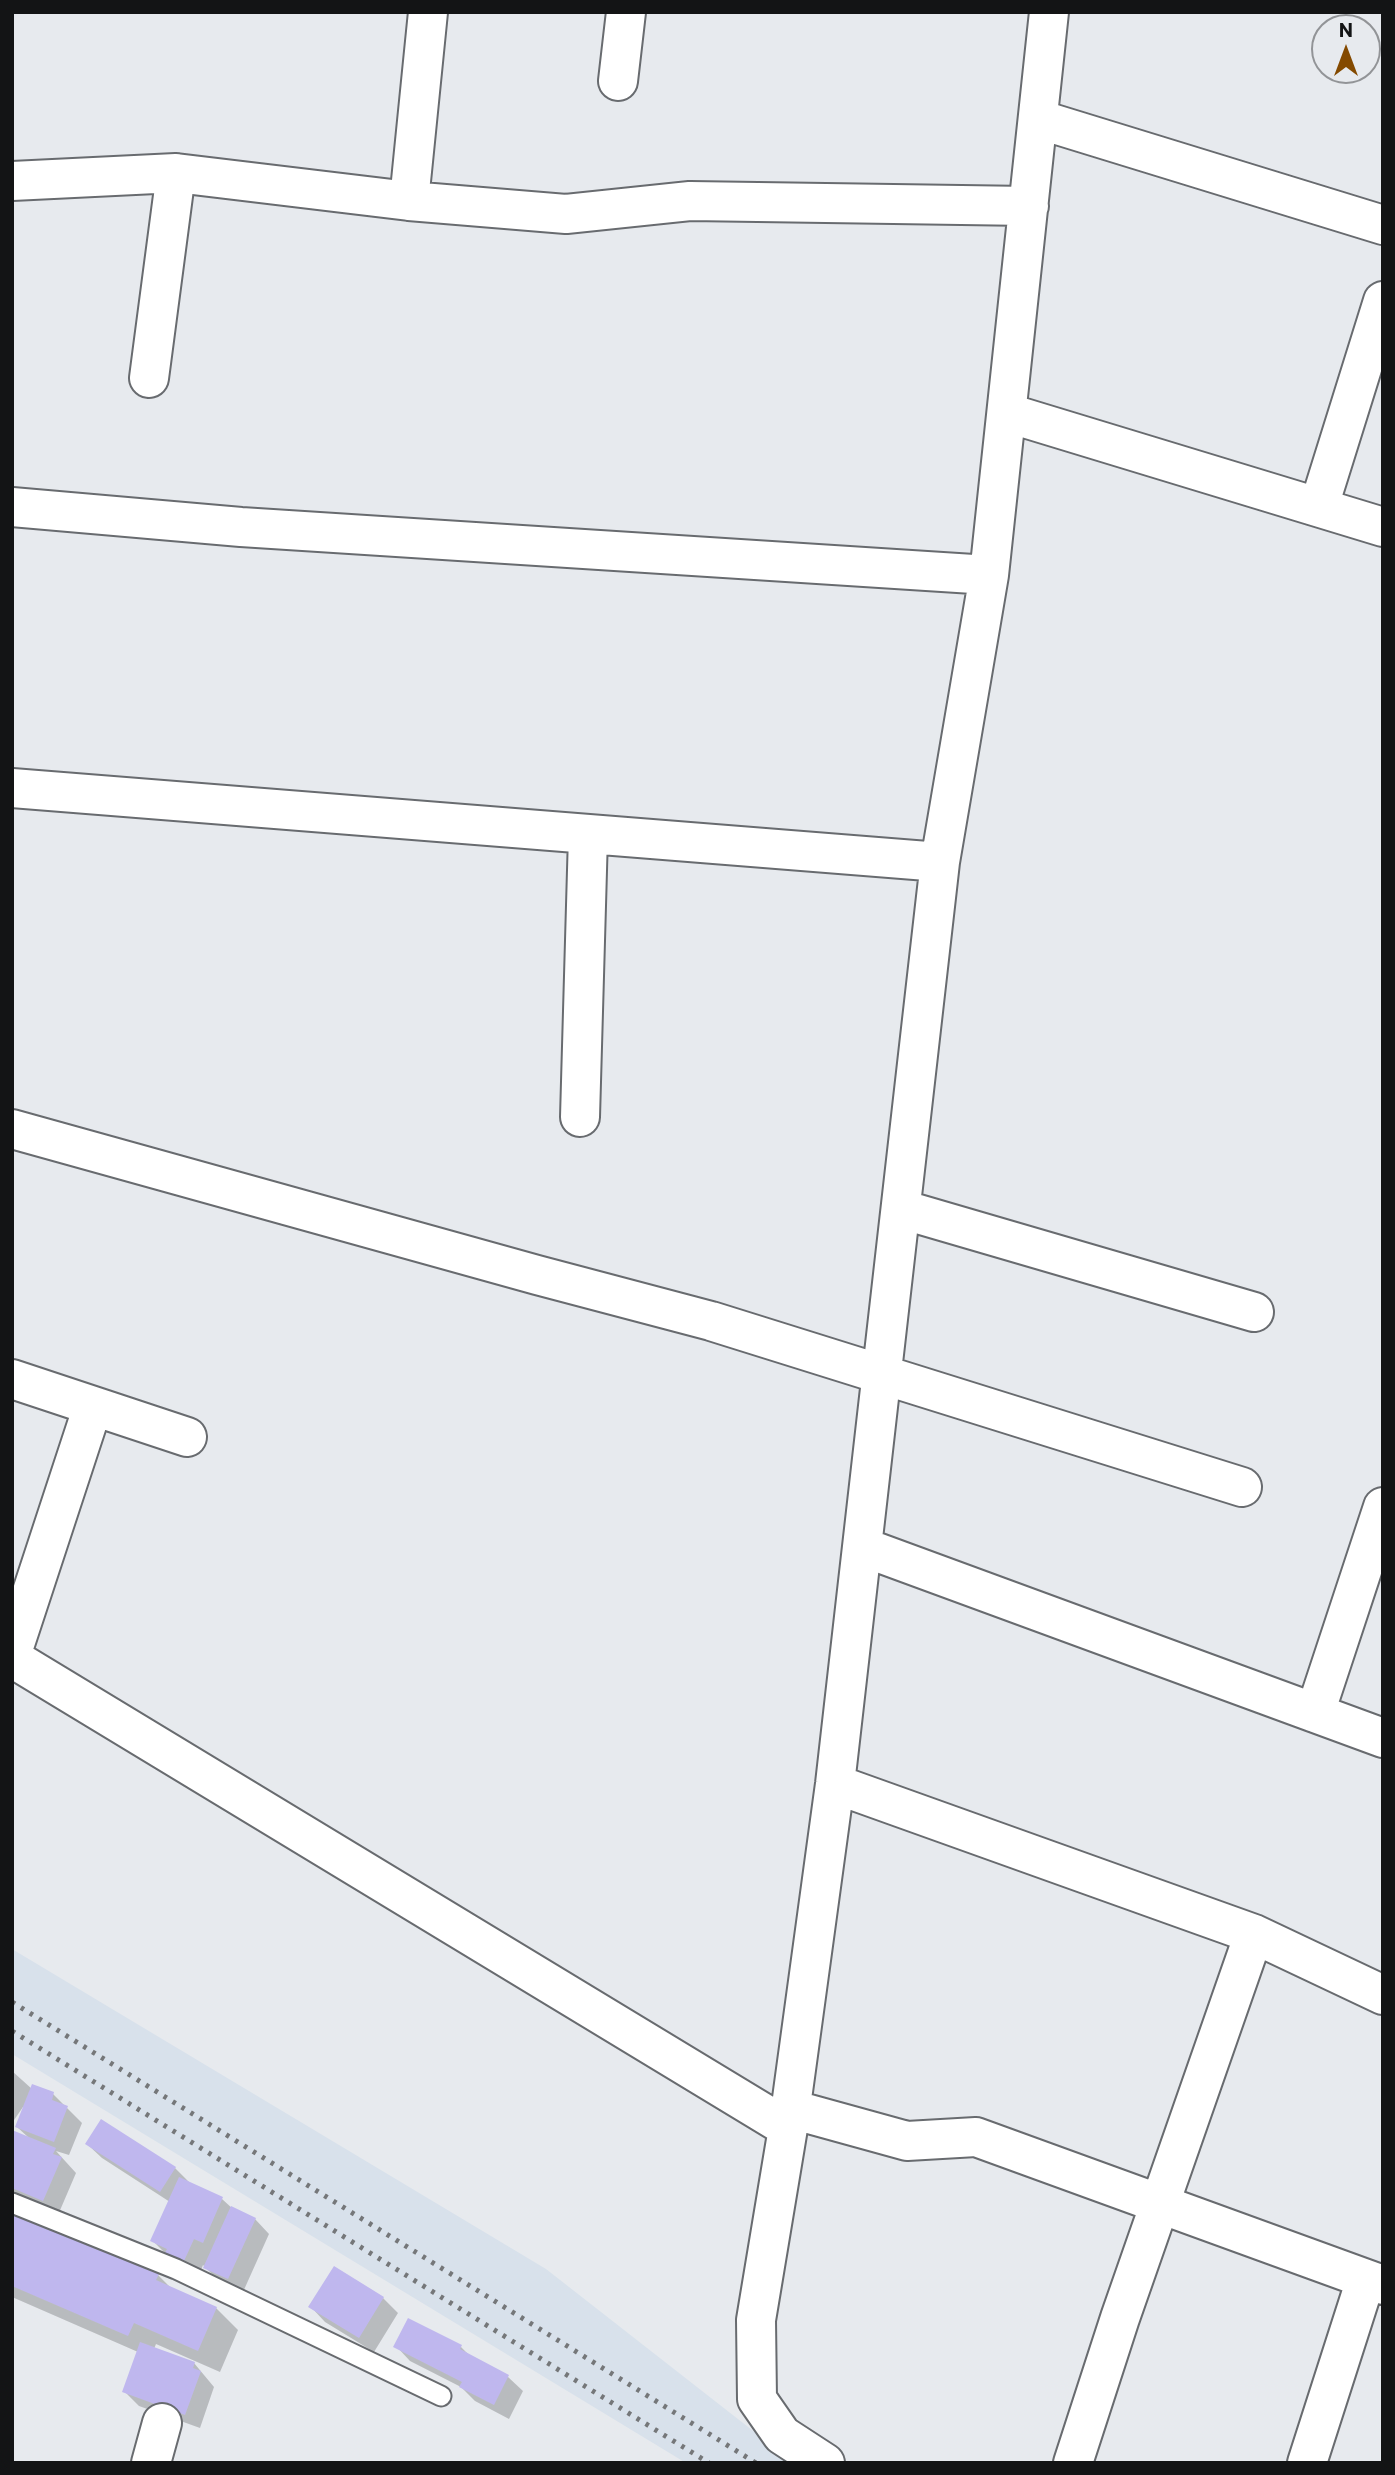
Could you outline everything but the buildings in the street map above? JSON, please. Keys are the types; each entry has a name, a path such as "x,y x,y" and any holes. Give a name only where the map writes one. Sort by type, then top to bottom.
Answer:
{"street":[{"path":"409,201 428,12"},
{"path":"618,81 626,12"},
{"path":"824,2463 782,2435 757,2399 756,2320 789,2118 835,1784 940,862 989,575 1049,12"},
{"path":"1038,120 1383,225"},
{"path":"149,378 176,173"},
{"path":"12,181 176,173 409,201 566,214 690,201 1029,206"},
{"path":"1319,506 1383,301"},
{"path":"1008,413 1383,527"},
{"path":"12,507 241,527 989,575"},
{"path":"12,788 940,862"},
{"path":"580,1117 588,835"},
{"path":"12,1129 510,1268 711,1321 1242,1487"},
{"path":"901,1209 1254,1312"},
{"path":"12,1378 187,1437"},
{"path":"93,1406 12,1656 789,2118 907,2141 976,2137 1375,2282 1307,2463"},
{"path":"1315,1713 1383,1507"},
{"path":"863,1548 1383,1738"},
{"path":"835,1784 1254,1934 1383,1995"},
{"path":"1073,2463 1254,1934"},
{"path":"151,2463 162,2423"}],"lane":[{"path":"12,2203 176,2269 441,2396"}],"shaded area":[{"path":"12,1949 546,2269 775,2448 800,2463 686,2463 12,2054"}],"railway":[{"path":"12,2002 756,2463"},
{"path":"12,2031 709,2463"}]}
